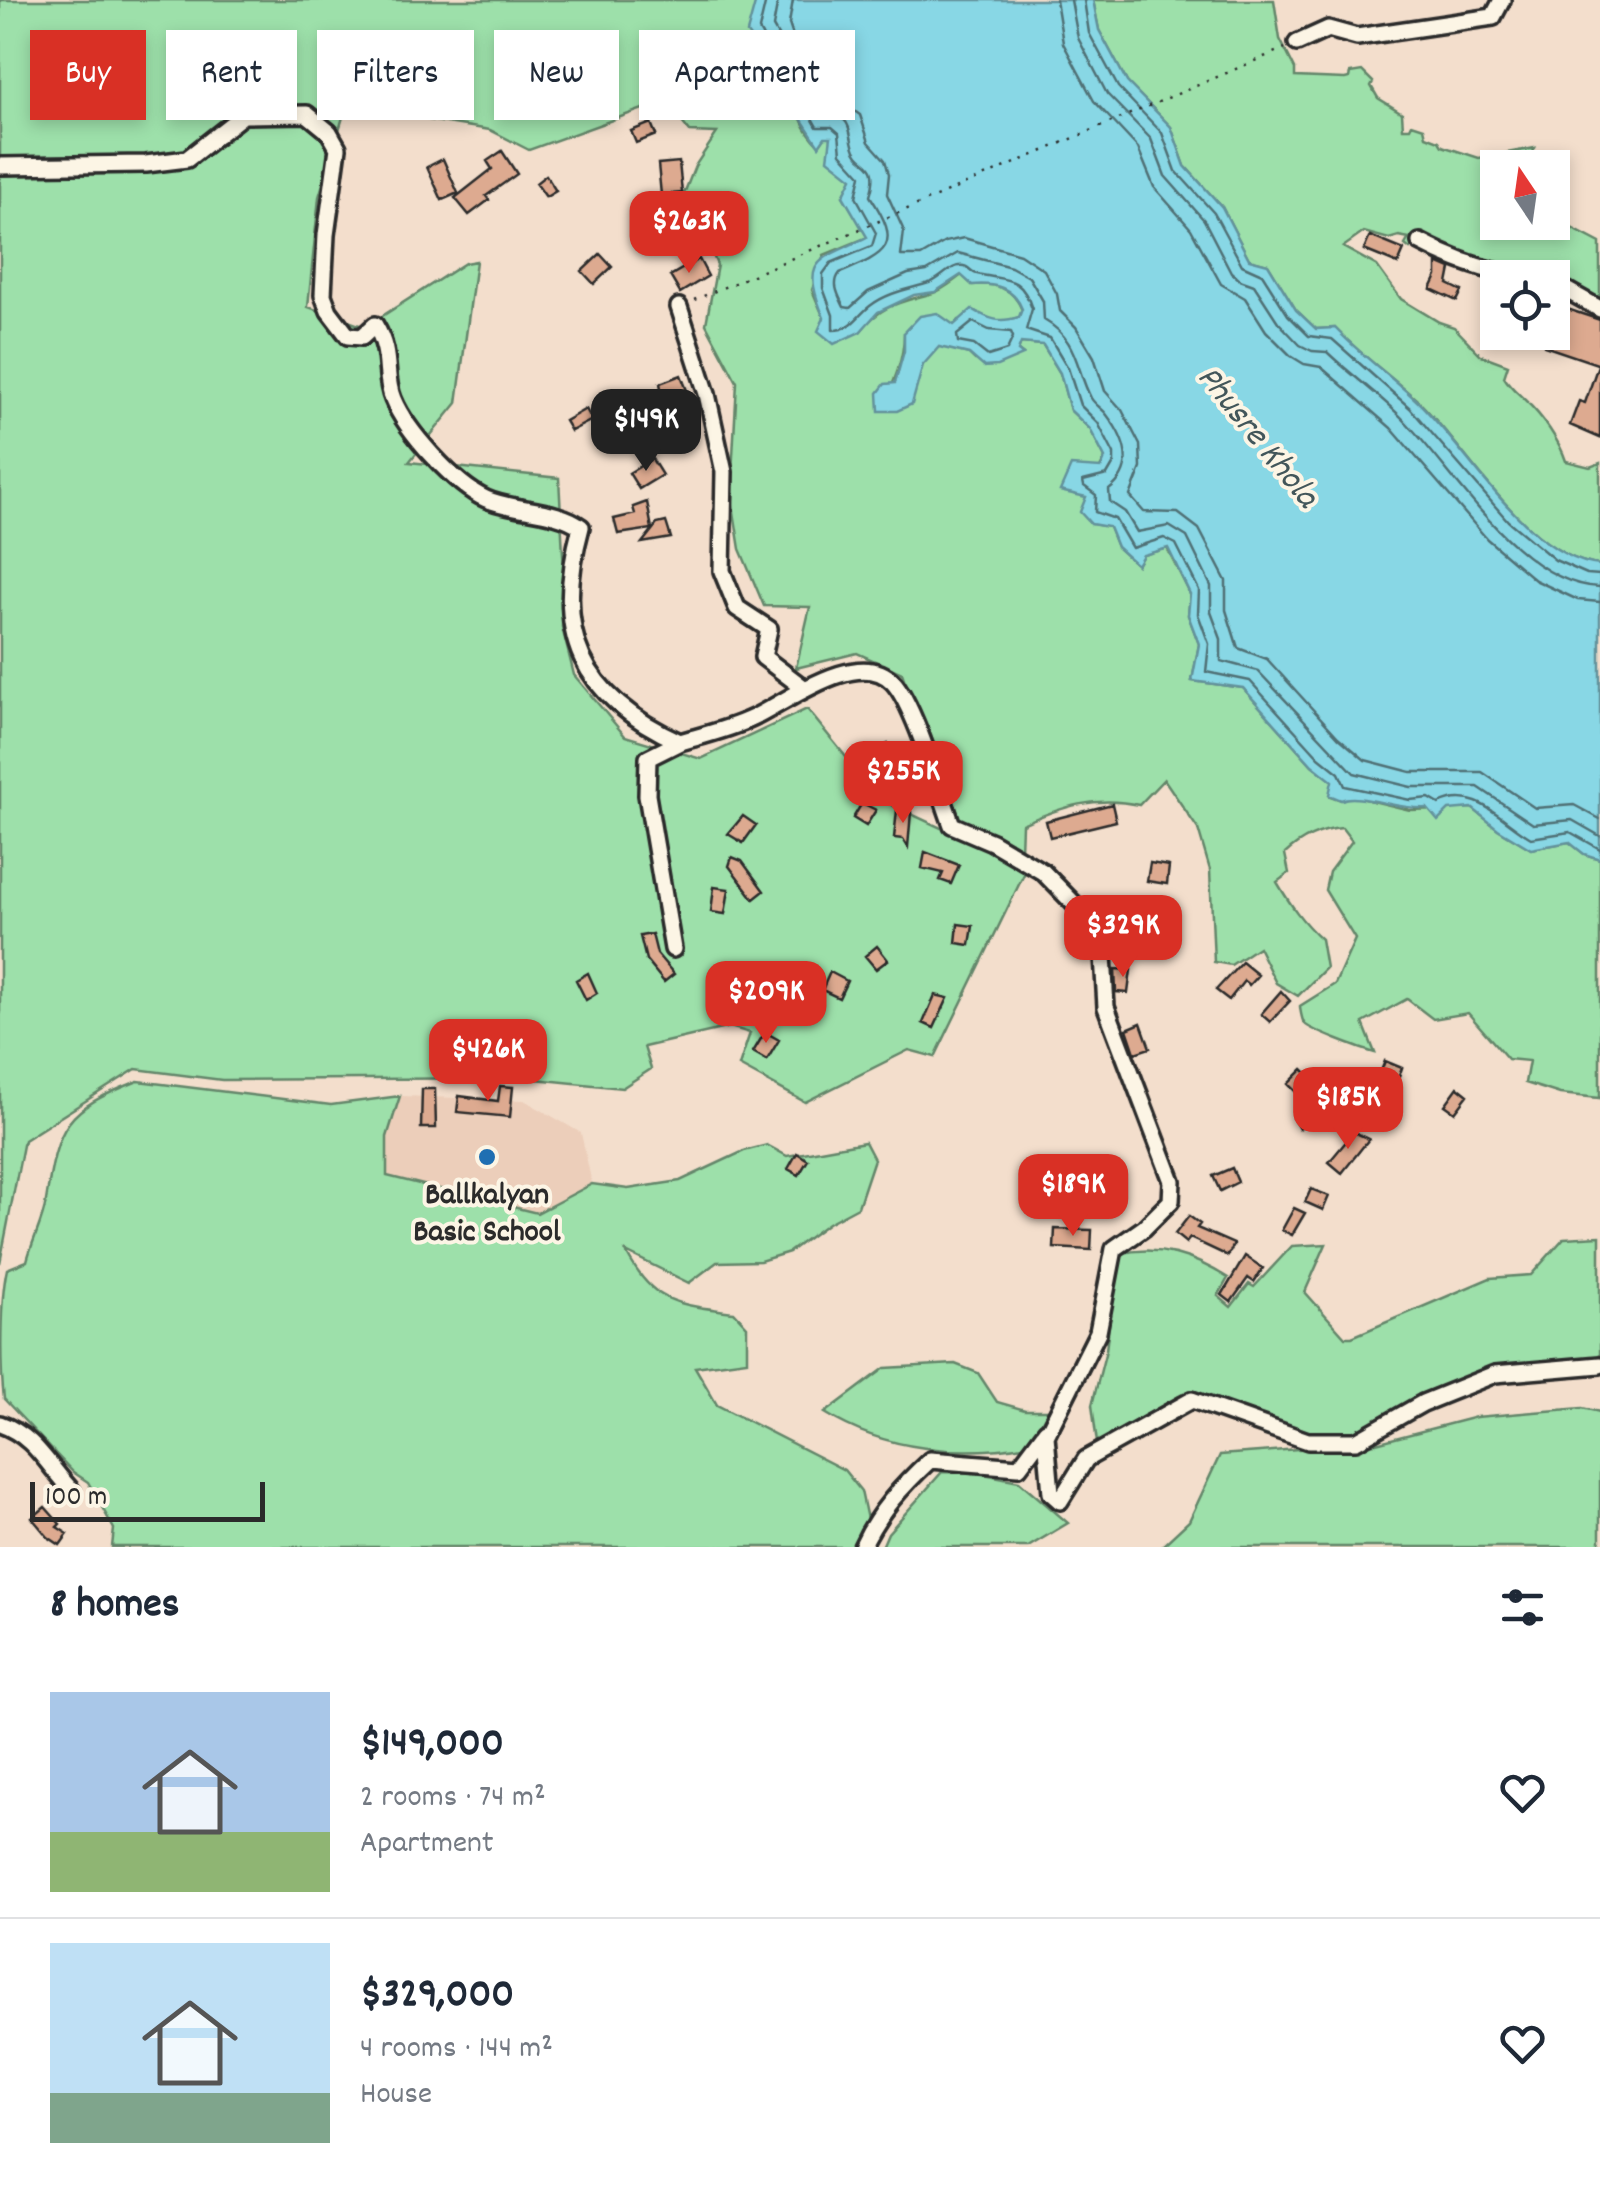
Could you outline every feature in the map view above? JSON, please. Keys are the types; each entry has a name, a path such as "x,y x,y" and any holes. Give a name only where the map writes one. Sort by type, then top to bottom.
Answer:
{"street":[{"path":"1297,43 1328,29 1356,37 1494,17 1502,0"},
{"path":"0,166 146,164 187,159 243,115 307,114 329,132 338,148 326,235 323,295 329,311 348,336 362,338 375,325 388,354 392,398 426,446 457,479 486,499 555,518 570,518 581,527 574,552 571,619 584,663 598,688 642,725 680,742"},
{"path":"1420,242 1462,264 1480,266"},
{"path":"1570,292 1600,309"},
{"path":"679,306 706,394 724,472 722,571 736,608 769,629 763,657 804,689"},
{"path":"673,950 647,794 648,758 680,742 753,718 804,689 852,670 878,672 894,683 906,703 952,826 992,842 1043,872 1102,937 1106,1007 1172,1181 1171,1201 1114,1250 1098,1332 1046,1436 1051,1492 1060,1501 1086,1459 1192,1400 1308,1441 1356,1441 1423,1403 1495,1374 1600,1365"},
{"path":"862,1547 870,1528 897,1491 930,1460 1018,1467 1054,1421"},
{"path":"0,1424 31,1440 72,1491"}],"path":[{"path":"679,306 1297,43"}],"shaded area":[{"name":"Ballkalyan Basic School","path":"400,1096 524,1100 581,1133 592,1184 537,1213 387,1176 387,1138"}],"green space":[{"path":"0,0 757,0 758,30 639,30 639,110 619,118 619,30 494,30 494,120 612,120 529,150 490,130 428,120 474,120 474,30 317,30 317,120 342,120 319,197 308,307 365,327 465,263 476,261 457,403 409,462 559,478 564,573 562,627 574,675 625,736 701,759 807,709 881,800 1027,868 935,1057 909,1050 805,1102 739,1066 750,1033 730,1027 644,1047 651,1069 622,1088 525,1078 222,1080 136,1069 24,1140 0,1263"},
{"path":"1093,0 1274,0 1280,39 1295,77 1345,79 1350,73 1362,71 1373,82 1371,86 1378,98 1402,113 1403,128 1412,124 1424,128 1426,136 1442,146 1480,158 1480,240 1570,240 1570,227 1600,243 1600,304 1570,284 1570,260 1480,261 1419,237 1410,249 1405,245 1409,238 1389,239 1364,232 1343,247 1377,266 1401,299 1454,327 1481,355 1508,365 1504,377 1544,421 1566,461 1590,467 1600,463 1600,565 1573,558 1547,543 1499,497 1416,399 1335,328 1316,329 1296,310 1268,264 1249,259 1222,207 1185,166 1171,127 1127,82 1099,30"},
{"path":"680,120 802,120 819,145 831,136 836,160 853,178 843,196 868,237 824,255 812,290 824,318 860,332 884,310 937,292 962,275 972,285 996,286 1014,296 1022,310 1020,317 1002,322 959,320 954,326 904,333 897,374 879,411 939,346 969,354 975,360 1022,354 1018,351 1021,343 1043,345 1060,373 1070,410 1090,429 1105,458 1086,497 1092,524 1109,527 1117,547 1137,565 1143,555 1167,548 1190,594 1188,615 1199,644 1192,681 1243,688 1312,765 1333,781 1330,796 1341,800 1352,796 1410,810 1472,808 1531,849 1569,842 1584,854 1600,859 1600,1098 1560,1094 1525,1083 1529,1061 1508,1059 1468,1013 1433,1019 1407,999 1363,1023 1375,1053 1304,1023 1300,1006 1335,984 1355,939 1325,890 1329,872 1352,841 1342,828 1319,833 1291,849 1285,854 1289,873 1277,882 1321,939 1326,968 1298,996 1276,983 1258,947 1231,965 1214,962 1210,870 1198,829 1164,779 1139,805 1108,801 1079,804 1022,824 1021,852 959,821 943,791 902,673 857,653 796,668 810,607 764,606 740,549 731,493 737,382 706,324 717,265 704,232 676,214 695,166 717,133 690,132"},
{"path":"138,1081 331,1105 400,1096 387,1137 387,1176 537,1213 592,1184 628,1189 680,1181 744,1151 767,1145 787,1156 865,1142 874,1159 858,1207 789,1252 760,1261 717,1262 689,1283 626,1252 636,1270 658,1293 683,1304 734,1312 747,1326 747,1360 695,1367 717,1405 844,1470 861,1491 868,1524 856,1547 112,1547 114,1529 88,1482 73,1472 4,1399 2,1315 7,1269 27,1261 45,1208 55,1154 69,1123 94,1101"},
{"path":"1600,1236 1600,1362 1522,1369 1358,1434 1310,1436 1263,1422 1220,1401 1179,1396 1097,1443 1092,1405 1106,1350 1118,1254 1162,1251 1202,1264 1228,1278 1218,1296 1231,1307 1249,1284 1254,1287 1292,1246 1326,1244 1305,1292 1345,1337 1352,1337 1490,1278 1531,1275 1564,1238"},
{"path":"955,1364 978,1373 997,1402 1025,1410 1048,1410 1029,1445 977,1450 924,1448 873,1436 825,1413 885,1368"},
{"path":"1582,1408 1600,1412 1600,1547 1161,1547 1189,1521 1220,1455 1376,1443 1476,1417"},
{"path":"942,1472 979,1473 1019,1481 1068,1523 1028,1547 882,1547 888,1533"}],"water":[{"name":"Phusre Khola","path":"756,0 1093,0 1099,30 1127,82 1171,127 1185,166 1222,207 1249,259 1268,264 1296,310 1316,329 1335,328 1415,399 1499,497 1547,543 1573,558 1600,565 1600,859 1584,854 1569,842 1531,849 1472,808 1449,810 1438,821 1427,808 1358,798 1341,800 1329,795 1332,781 1312,765 1243,688 1192,681 1199,644 1188,615 1190,594 1168,548 1143,555 1137,565 1117,547 1109,527 1091,524 1080,512 1086,497 1060,491 1071,466 1101,468 1105,458 1090,429 1070,410 1060,373 1043,345 1021,343 1018,351 1023,355 984,367 969,354 939,347 923,365 912,404 897,411 879,411 878,393 885,384 895,383 904,351 904,333 920,316 937,313 954,325 972,309 1000,320 1019,317 1022,309 1008,291 972,285 961,275 935,292 914,295 878,312 860,332 834,344 818,331 824,318 814,272 826,257 867,237 843,196 852,178 828,159 831,137 825,137 819,146 802,120 855,120 855,30 748,30"}],"building":[{"path":"651,123 656,135 636,143 631,131"},
{"path":"502,151 517,174 486,196 489,200 469,215 455,198 492,169 487,161"},
{"path":"443,159 458,193 442,200 427,167"},
{"path":"679,162 682,193 661,195 658,164"},
{"path":"546,175 556,191 546,197 536,183"},
{"path":"1370,236 1404,250 1398,264 1364,250"},
{"path":"600,254 612,267 594,284 582,271"},
{"path":"699,259 708,276 680,293 670,276"},
{"path":"1437,263 1451,269 1448,284 1462,291 1457,301 1431,289"},
{"path":"1570,310 1600,320 1600,365 1556,350 1570,350"},
{"path":"1598,365 1600,438 1570,425 1579,401 1585,403"},
{"path":"681,375 688,393 671,400 681,421 668,426 660,383"},
{"path":"586,409 592,420 571,431 565,421"},
{"path":"652,459 662,475 639,489 629,473"},
{"path":"647,502 652,529 618,534 614,519 635,514 633,507"},
{"path":"666,522 671,538 642,543 657,524"},
{"path":"888,744 897,760 868,775 860,760"},
{"path":"862,803 876,810 866,826 853,818"},
{"path":"1112,804 1116,821 1050,837 1046,821"},
{"path":"897,810 911,812 908,847 903,839 894,838"},
{"path":"743,816 756,825 743,843 728,834"},
{"path":"925,852 959,865 951,884 940,880 943,873 922,868"},
{"path":"732,857 742,861 764,891 754,899 729,866"},
{"path":"1150,863 1169,866 1167,884 1147,881"},
{"path":"714,887 729,889 725,914 711,912"},
{"path":"1118,922 1124,942 1114,945 1107,925"},
{"path":"958,924 973,926 970,945 956,943"},
{"path":"652,934 657,954 674,974 664,982 646,960 640,936"},
{"path":"877,946 888,960 876,969 865,956"},
{"path":"1242,962 1258,975 1249,985 1244,981 1229,1000 1216,990"},
{"path":"1115,969 1131,970 1128,993 1116,992"},
{"path":"830,972 847,981 839,998 822,990"},
{"path":"588,973 597,993 586,1000 576,980"},
{"path":"1281,991 1290,1001 1270,1022 1261,1014"},
{"path":"935,995 948,998 934,1028 923,1023"},
{"path":"1141,1023 1150,1048 1135,1053 1127,1029"},
{"path":"765,1032 779,1040 767,1060 753,1052"},
{"path":"1385,1061 1402,1068 1395,1087 1377,1081"},
{"path":"1303,1069 1318,1084 1303,1099 1288,1084"},
{"path":"500,1086 513,1087 510,1117 457,1112 459,1096 498,1101"},
{"path":"1458,1087 1468,1095 1455,1112 1445,1105"},
{"path":"422,1089 435,1089 436,1128 421,1128"},
{"path":"1335,1101 1338,1113 1299,1129 1293,1118 1312,1106"},
{"path":"1354,1132 1369,1139 1342,1173 1329,1162"},
{"path":"797,1153 808,1160 799,1175 788,1169"},
{"path":"1232,1168 1238,1182 1220,1191 1213,1176"},
{"path":"1311,1189 1329,1196 1323,1210 1305,1202"},
{"path":"1294,1208 1305,1213 1292,1235 1282,1230"},
{"path":"1189,1216 1200,1224 1197,1228 1234,1244 1228,1256 1190,1238 1186,1243 1175,1234"},
{"path":"1055,1229 1092,1230 1091,1250 1054,1248"},
{"path":"1245,1256 1263,1268 1254,1282 1248,1278 1231,1302 1222,1295"},
{"path":"45,1507 60,1524 57,1527 68,1534 60,1545 32,1518"}],"place":[{"name":"Ballkalyan Basic School","path":"487,1157"}]}
